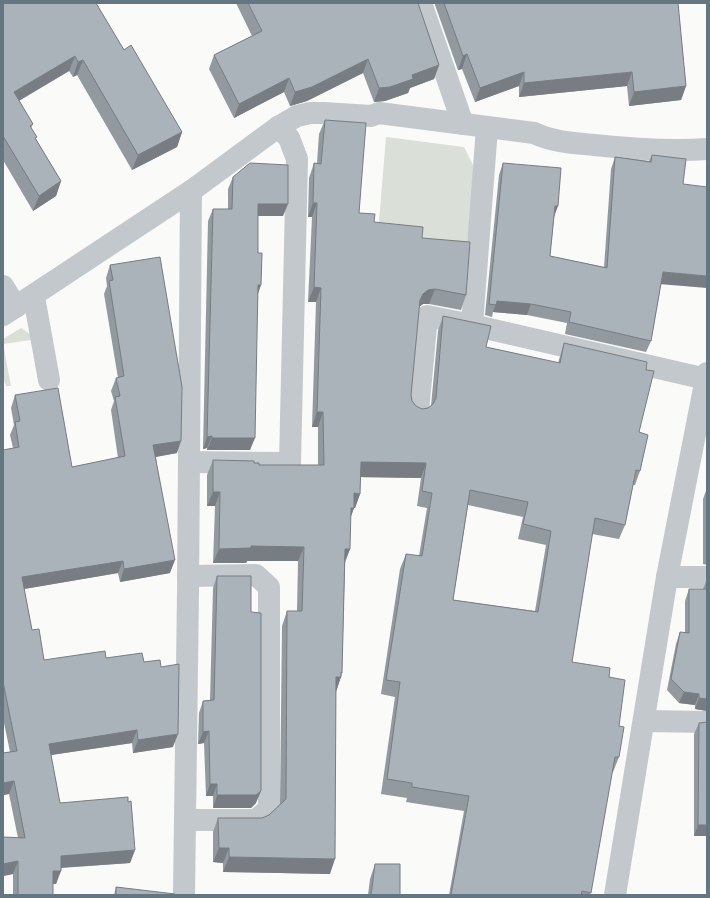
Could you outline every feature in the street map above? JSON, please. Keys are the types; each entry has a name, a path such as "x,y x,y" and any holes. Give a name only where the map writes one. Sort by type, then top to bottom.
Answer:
{"street":[{"path":"420,3 463,124"},
{"path":"17,307 191,191 278,126 297,116 310,113 371,116 379,113 534,133 549,140 612,147 685,151 707,149"},
{"path":"190,462 290,463 297,159 289,138 278,126"},
{"path":"472,325 487,128"},
{"path":"184,895 190,462 191,191"},
{"path":"3,286 17,307 49,380"},
{"path":"418,410 427,316 706,376 667,577 616,895"},
{"path":"184,820 256,820 269,809 269,587 256,576 188,576"},
{"path":"667,577 707,578"},
{"path":"645,721 707,722"}],"shaded area":[{"path":"386,137 464,147 475,169 467,244 378,234"},
{"path":"21,328 30,334 31,340 3,344 3,339"},
{"path":"3,344 11,386 6,386 3,378"}],"building":[{"path":"3,3 96,3 124,50 131,45 182,132 138,155 83,60 78,62 75,56 14,92 33,124 30,126 37,137 35,138 61,181 39,196 3,136"},
{"path":"248,3 418,3 439,65 412,75 413,79 390,87 379,88 368,59 312,87 295,92 289,78 239,104 214,55 262,31"},
{"path":"444,3 678,3 686,86 634,92 632,72 524,83 524,72 480,88 467,54 463,56"},
{"path":"325,120 366,123 359,213 375,214 374,222 423,227 422,238 470,242 466,295 435,289 428,290 423,294 420,300 411,395 412,401 416,406 422,409 428,408 433,404 436,398 443,316 491,326 486,347 560,363 564,343 647,362 646,370 654,371 639,432 648,435 640,471 636,470 625,525 595,518 572,662 610,668 609,677 625,680 619,726 624,727 619,757 615,757 591,893 582,891 581,895 451,895 469,796 412,787 412,783 387,779 400,682 386,680 406,554 422,556 432,493 422,491 426,463 361,462 360,494 354,493 354,508 351,508 350,549 345,549 342,673 341,672 341,677 336,677 335,859 229,857 229,848 219,848 218,818 262,818 269,815 286,799 287,611 302,611 304,547 251,546 251,548 219,549 220,492 213,492 213,460 254,461 254,463 259,463 259,465 324,465 323,412 317,412 321,288 314,287 317,203 313,203 314,163 321,164","holes":["470,490 528,502 523,524 551,531 538,612 453,600"]},
{"path":"652,155 686,159 683,184 707,187 707,276 663,272 651,341 569,322 571,312 531,304 497,301 496,305 489,304 503,163 561,168 558,206 555,206 550,256 607,268 615,157 651,162"},
{"path":"250,163 288,165 288,204 258,204 258,253 262,253 261,285 258,285 255,438 212,438 212,436 207,437 213,209 232,209 233,177"},
{"path":"160,257 182,387 181,441 153,445 175,560 124,569 123,561 22,577 32,630 39,629 44,660 105,651 106,658 142,653 144,662 160,660 161,667 179,664 178,734 138,740 137,730 49,744 60,803 128,797 128,802 131,801 135,850 61,856 61,871 53,871 53,895 18,895 18,861 3,864 3,837 25,838 14,781 3,783 3,753 17,751 3,682 3,450 19,447 15,422 20,421 15,395 58,388 72,467 125,456 115,397 120,396 116,378 124,376 109,281 113,280 110,265"},
{"path":"217,576 251,576 251,612 261,613 261,791 256,795 217,795 217,784 210,784 209,731 203,732 203,701 214,700"},
{"path":"689,589 707,589 707,699 699,698 699,694 684,692 671,679 680,632 689,633"},
{"path":"707,722 707,825 698,825 699,723"},
{"path":"375,864 400,864 400,895 371,895"},
{"path":"116,887 175,894 175,895 116,895"}]}
